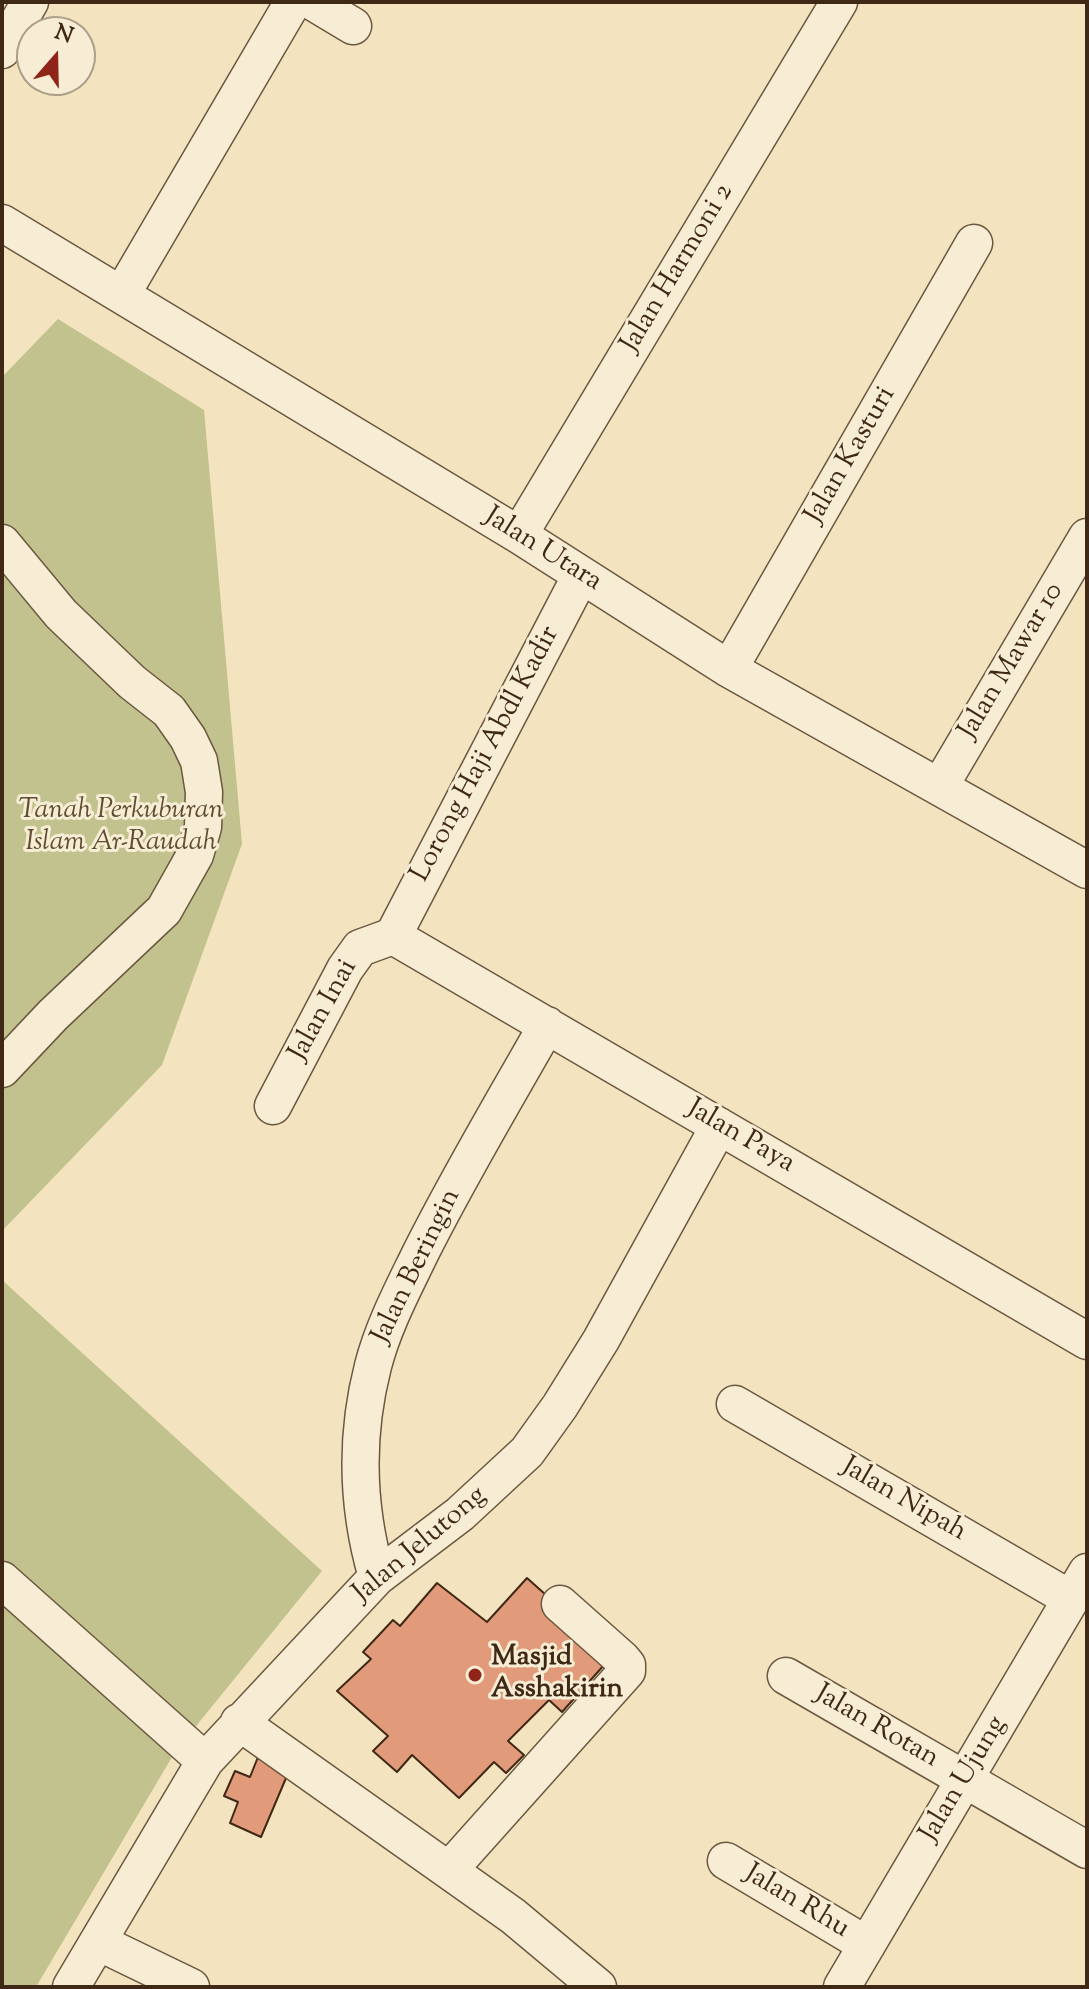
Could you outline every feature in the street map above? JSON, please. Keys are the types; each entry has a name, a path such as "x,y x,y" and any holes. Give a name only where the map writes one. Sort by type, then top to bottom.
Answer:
{"street":[{"path":"2,50 30,2"},
{"path":"122,294 293,2"},
{"path":"313,2 353,26"},
{"name":"Jalan Harmoni 2","path":"519,535 839,2"},
{"name":"Jalan Utara","path":"2,223 519,535 729,669 1087,870"},
{"name":"Jalan Kasturi","path":"729,669 974,243"},
{"name":"Jalan Mawar 10","path":"940,786 1087,537"},
{"path":"2,543 61,614 132,682 169,711 188,738 199,761 204,792 203,827 195,855 164,910 53,1015 2,1069"},
{"name":"Lorong Haji Abdl Kadir","path":"393,936 581,575"},
{"name":"Jalan Paya","path":"393,936 1087,1341"},
{"name":"Jalan Inai","path":"273,1106 345,969 360,948 393,936"},
{"name":"Jalan Beringin","path":"377,1577 366,1539 360,1464 366,1401 382,1336 435,1224 547,1025"},
{"name":"Jalan Jelutong","path":"71,1987 205,1761 377,1577 460,1514 527,1452 601,1340 719,1126"},
{"name":"Jalan Nipah","path":"735,1404 1079,1585"},
{"path":"2,1580 205,1761"},
{"name":"Jalan Ujung","path":"842,1987 1079,1585"},
{"path":"449,1870 627,1671 622,1659 560,1604"},
{"name":"Jalan Rotan","path":"786,1676 1087,1850"},
{"path":"239,1722 513,1916 598,1987"},
{"name":"Jalan Rhu","path":"726,1861 867,1945"},
{"path":"98,1942 191,1987"}],"green space":[{"name":"Tanah Perkuburan Islam Ar-Raudah","path":"58,319 204,410 242,844 162,1065 2,1231 2,377"},
{"path":"2,1280 322,1571 175,1752 36,1987 2,1987"}],"building":[{"name":"Masjid Asshakirin","path":"527,1578 613,1655 562,1712 549,1700 508,1741 524,1755 506,1773 494,1762 459,1798 412,1755 397,1772 373,1751 388,1736 337,1691 371,1659 363,1652 393,1620 400,1626 437,1583 487,1622"},
{"path":"258,1757 289,1771 261,1837 230,1823 238,1802 224,1796 235,1771 250,1777"}],"place":[{"name":"Masjid Asshakirin","path":"475,1675"}]}
